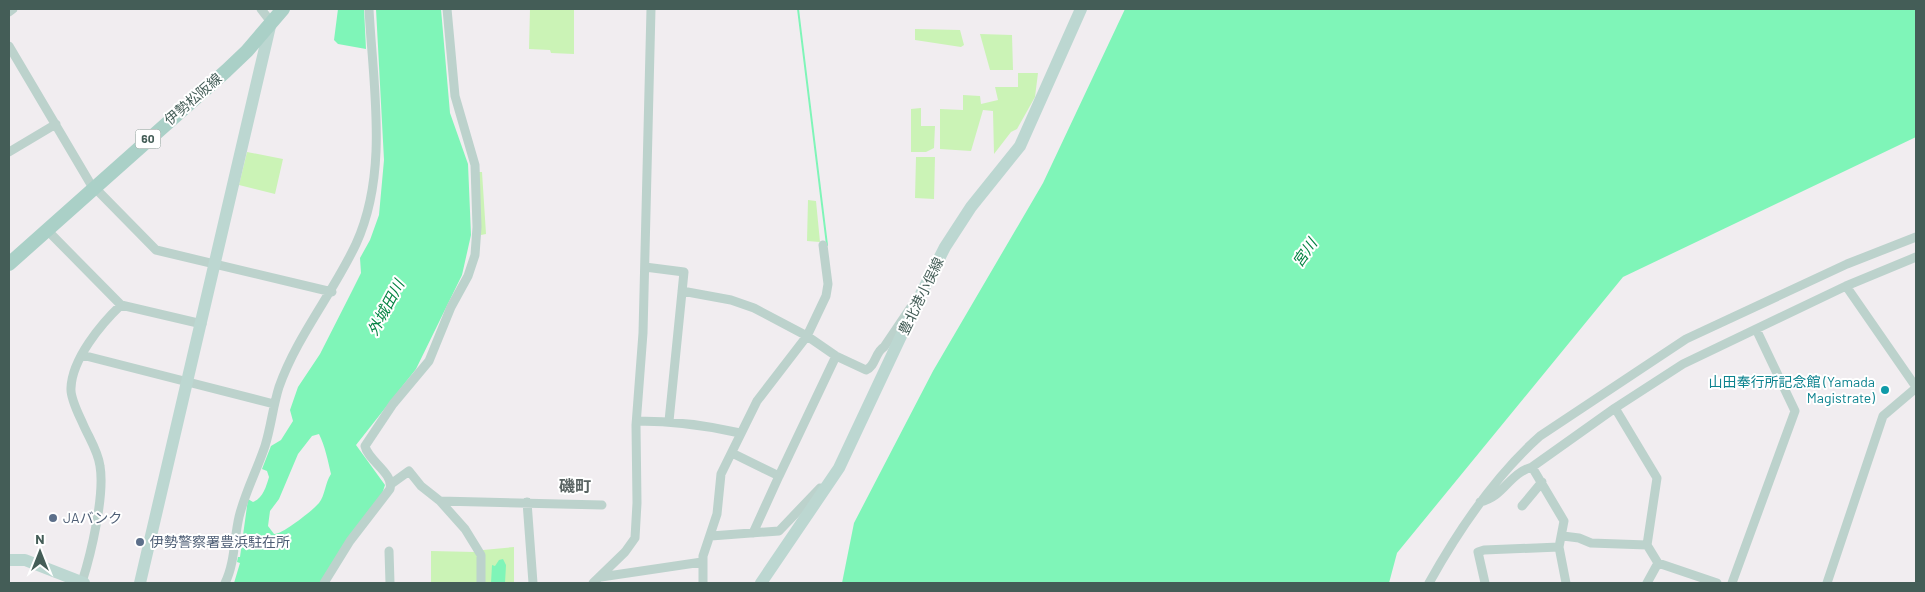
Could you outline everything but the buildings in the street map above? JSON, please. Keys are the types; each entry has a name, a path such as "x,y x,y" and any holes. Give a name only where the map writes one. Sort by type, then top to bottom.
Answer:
{"main road":[{"name":"伊勢松阪線","path":"9,264 226,71 283,9"},
{"name":"豊北港小俣線","path":"761,583 839,468 945,247 971,207 1023,141 1081,9"},
{"path":"140,583 216,265 271,22"},
{"path":"9,560 25,560 83,583"}],"street":[{"path":"9,12 13,9"},
{"path":"261,9 271,22"},
{"path":"225,583 232,560 243,502 265,446 274,404 297,348 332,292 369,212 375,182 375,126 369,9"},
{"path":"391,484 367,452 365,446 393,404 430,361 451,307 468,276 477,238 475,165 455,96 447,9"},
{"path":"593,583 602,577 611,564 632,544 635,538 637,421 645,267 650,9"},
{"path":"9,46 93,188 156,250 332,292"},
{"path":"9,152 56,124"},
{"path":"48,231 121,305 202,324"},
{"path":"1429,583 1480,502 1525,450 1540,436 1686,339 1847,264 1916,237"},
{"path":"703,583 702,562 717,514 721,474 740,433 766,386 807,336 826,296 827,279 823,245"},
{"path":"1480,502 1491,500 1520,471 1532,467 1615,408 1683,364 1846,286 1916,257"},
{"path":"645,267 684,272 669,421"},
{"path":"1827,583 1883,416 1916,388 1846,286"},
{"path":"682,291 731,300 754,308 807,336 836,356 866,370 870,368 880,349 884,347 906,312 917,302"},
{"path":"83,583 101,485 97,453 82,424 71,392 82,355 98,329 121,305"},
{"path":"1732,583 1795,411 1756,329"},
{"path":"82,355 274,404"},
{"path":"753,533 836,356"},
{"path":"1615,408 1657,478 1647,545 1658,563 1715,583"},
{"path":"637,421 669,421 700,424 740,433"},
{"path":"732,453 779,476"},
{"path":"1532,467 1564,521 1563,536 1559,547 1566,583"},
{"path":"711,536 779,532 839,468"},
{"path":"324,583 350,542 390,489 391,484 409,471 421,486 440,501 465,529 481,555 481,583"},
{"path":"1522,506 1542,482"},
{"path":"440,501 602,505"},
{"path":"527,502 533,583"},
{"path":"1563,536 1579,538 1591,543 1647,545"},
{"path":"1485,583 1478,552 1484,550 1559,547"},
{"path":"389,551 390,583"},
{"path":"602,577 702,562"},
{"path":"1647,583 1658,563"}],"shaded area":[{"path":"530,9 574,9 574,54 551,53 550,50 529,49"},
{"path":"915,29 960,30 964,45 961,47 915,40"},
{"path":"980,34 1012,35 1013,70 990,70"},
{"path":"1018,73 1038,73 1035,97 1017,129 1011,132 994,154 993,111 983,110 971,151 940,149 940,109 963,110 963,95 980,96 981,104 998,100 995,87 1018,87"},
{"path":"921,108 921,126 935,126 934,148 926,152 911,152 911,109"},
{"path":"247,152 283,159 275,194 239,185"},
{"path":"916,157 935,157 934,199 915,198"},
{"path":"478,172 482,172 486,234 481,235"},
{"path":"808,200 816,201 820,242 807,241"},
{"path":"514,547 514,583 483,583 483,550"},
{"path":"431,551 475,552 478,556 478,583 431,583"}],"water":[{"path":"338,9 364,9 366,49 338,44 334,40"},
{"name":"外城田川","path":"376,9 441,9 450,113 468,164 471,235 462,275 416,369 356,445 385,485 382,494 321,583 234,583 240,563 237,562 238,557 240,557 248,499 253,502 264,492 269,477 267,471 262,469 271,446 281,440 293,421 290,410 298,387 320,354 361,273 360,258 370,240 379,215 384,160","holes":["319,434 331,474 321,500 297,522 284,531 274,534 268,526 270,511 279,499 298,454 312,436"]},
{"name":"宮川","path":"1125,9 1916,9 1916,137 1623,277 1397,553 1389,583 842,583 854,523 933,371 1043,183"},
{"path":"503,559 506,565 505,583 491,583 492,565 495,566 499,560"}],"waterway":[{"path":"798,9 827,245"}],"place":[{"name":"山田奉行所記念館 (Yamada Magistrate)","path":"1885,390"},
{"name":"JAバンク","path":"53,518"},
{"name":"伊勢警察署豊浜駐在所","path":"140,542"}],"district":[{"name":"磯町","path":"575,486"}]}
